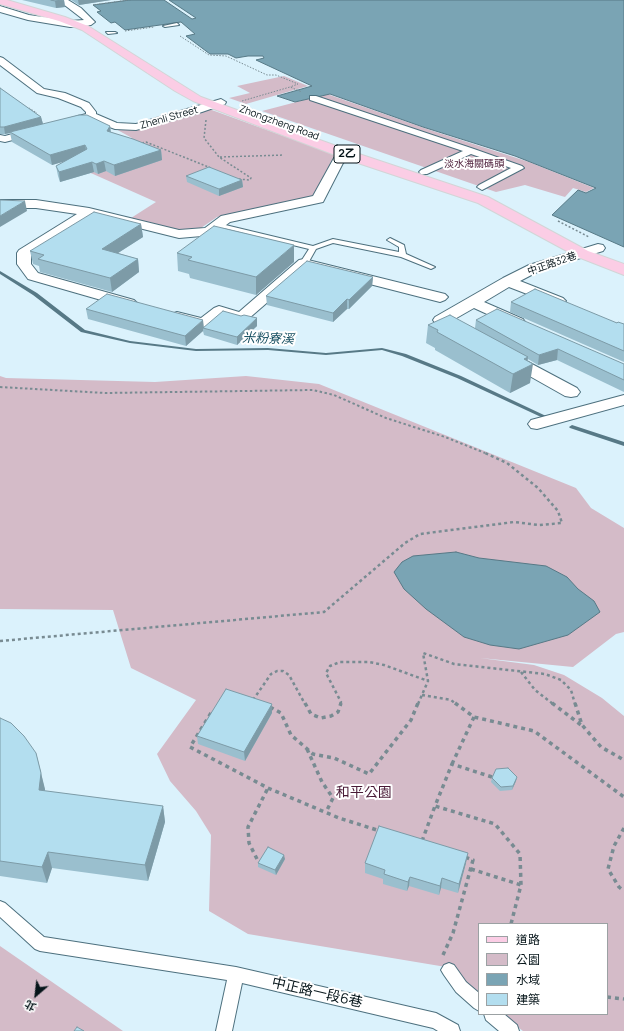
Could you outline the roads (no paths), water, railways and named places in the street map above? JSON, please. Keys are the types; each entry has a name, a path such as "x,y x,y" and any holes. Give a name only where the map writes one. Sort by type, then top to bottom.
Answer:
{"main road":[{"name":"2乙","path":"14,0 91,22"},
{"name":"2乙","path":"0,1 77,24"},
{"name":"Zhongzheng Road","path":"91,22 112,33 190,87 216,103 498,197 624,258"},
{"name":"Zhongzheng Road","path":"77,24 179,89 348,155 483,200 582,254 624,270"}],"street":[{"name":"Zhongzheng Road","path":"62,0 78,10 91,22"},
{"path":"0,8 28,17 70,24 91,22"},
{"path":"0,60 41,91 61,95 85,105 91,112 91,116 6,139 0,138"},
{"path":"313,98 519,168 482,187"},
{"name":"Zhenli Street","path":"91,116 116,126 136,127 198,110 216,103"},
{"path":"424,172 471,151"},
{"path":"0,204 36,204 90,212 179,234 208,232 226,219 318,199 338,161 348,155"},
{"path":"90,212 24,253 24,264 33,276 144,308"},
{"name":"中正路32巷","path":"468,335 441,320 508,281 534,268 582,254 596,244"},
{"path":"167,314 204,324 219,311 242,317 299,258 440,297"},
{"name":"中正路32巷","path":"508,281 573,307"},
{"path":"473,302 530,328"},
{"path":"496,350 571,392"},
{"path":"537,424 624,400"}],"lane":[{"path":"165,26 177,24"},
{"path":"217,225 236,237"},
{"path":"217,225 313,248"},
{"path":"390,240 402,246 403,255"},
{"path":"299,258 313,248 333,241 403,255 431,267"},
{"path":"299,258 313,248"},
{"name":"中正路一段6巷","path":"0,908 40,944 236,974 436,1021 452,1031"},
{"path":"449,970 461,987 478,1002"},
{"path":"224,1031 236,974"},
{"path":"493,1015 511,1031"}],"water":[{"path":"130,0 164,0 192,19 196,18 169,0 624,0 624,247 552,215 578,190 586,193 596,188 515,156 423,127 330,94 295,102 277,96 312,86 256,60 264,58 263,56 236,58 228,54 210,54 186,36 195,34 181,22 125,30 115,22 111,23 97,12 101,11 93,5"},
{"path":"456,552 479,558 546,566 567,577 578,589 594,601 600,612 568,635 519,649 490,645 464,637 426,609 404,589 394,572 402,562 413,556"}],"waterway":[{"name":"米粉寮溪","path":"0,272 35,294 83,331 130,342 196,350 268,349 326,354 382,349 404,355 459,377 543,416"},
{"name":"米粉寮溪","path":"572,427 624,444"}],"park label":[{"name":"淡水海關碼頭","path":"474,164"},
{"name":"和平公園","path":"364,793"}]}
